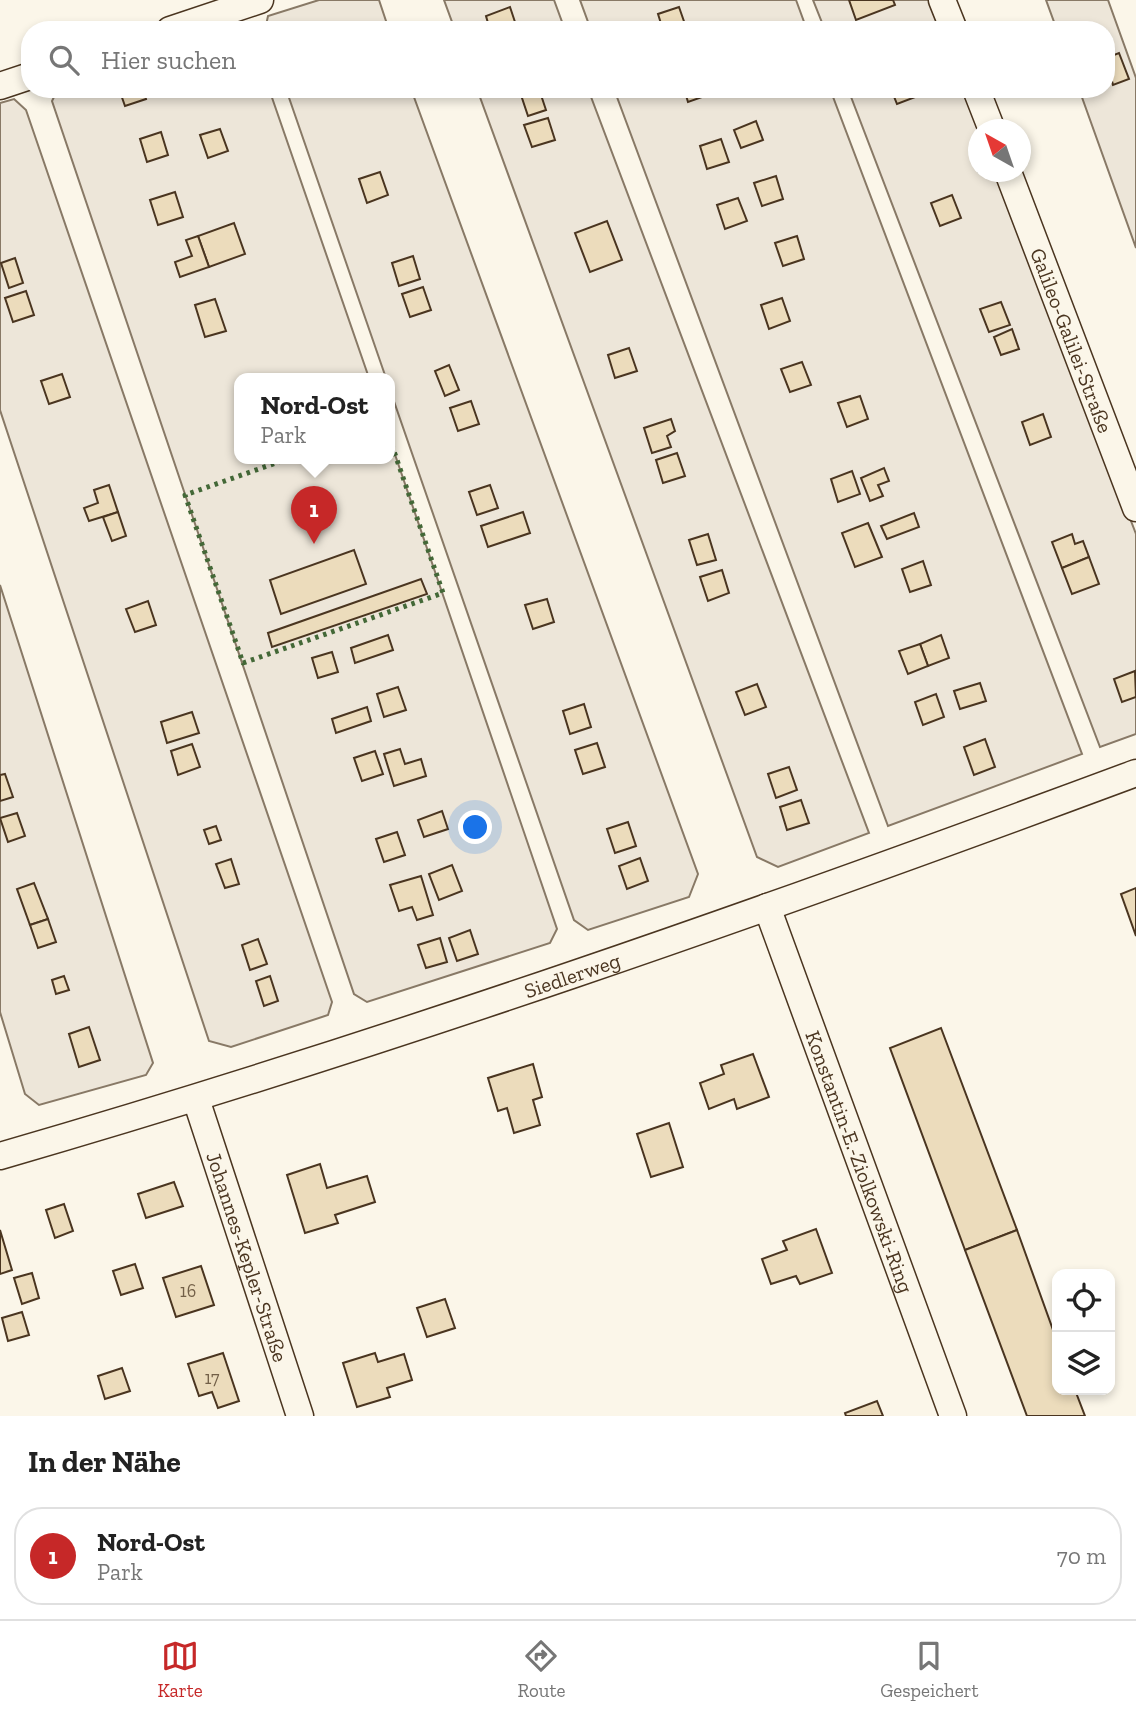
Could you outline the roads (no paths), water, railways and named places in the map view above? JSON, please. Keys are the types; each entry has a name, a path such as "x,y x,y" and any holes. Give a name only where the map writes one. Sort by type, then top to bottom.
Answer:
{"street":[{"path":"197,21 260,0"},
{"path":"942,0 950,21"},
{"path":"0,86 21,79"},
{"path":"980,98 988,119"},
{"name":"Galileo-Galilei-Straße","path":"1012,182 1136,508"},
{"name":"Siedlerweg","path":"0,1156 196,1100 767,907 1136,773"},
{"name":"Konstantin-E.-Ziolkowski-Ring","path":"767,907 953,1416"},
{"name":"Johannes-Kepler-Straße","path":"196,1100 300,1416"}],"place":[{"name":"Nord-Ost","path":"314,544"}]}
